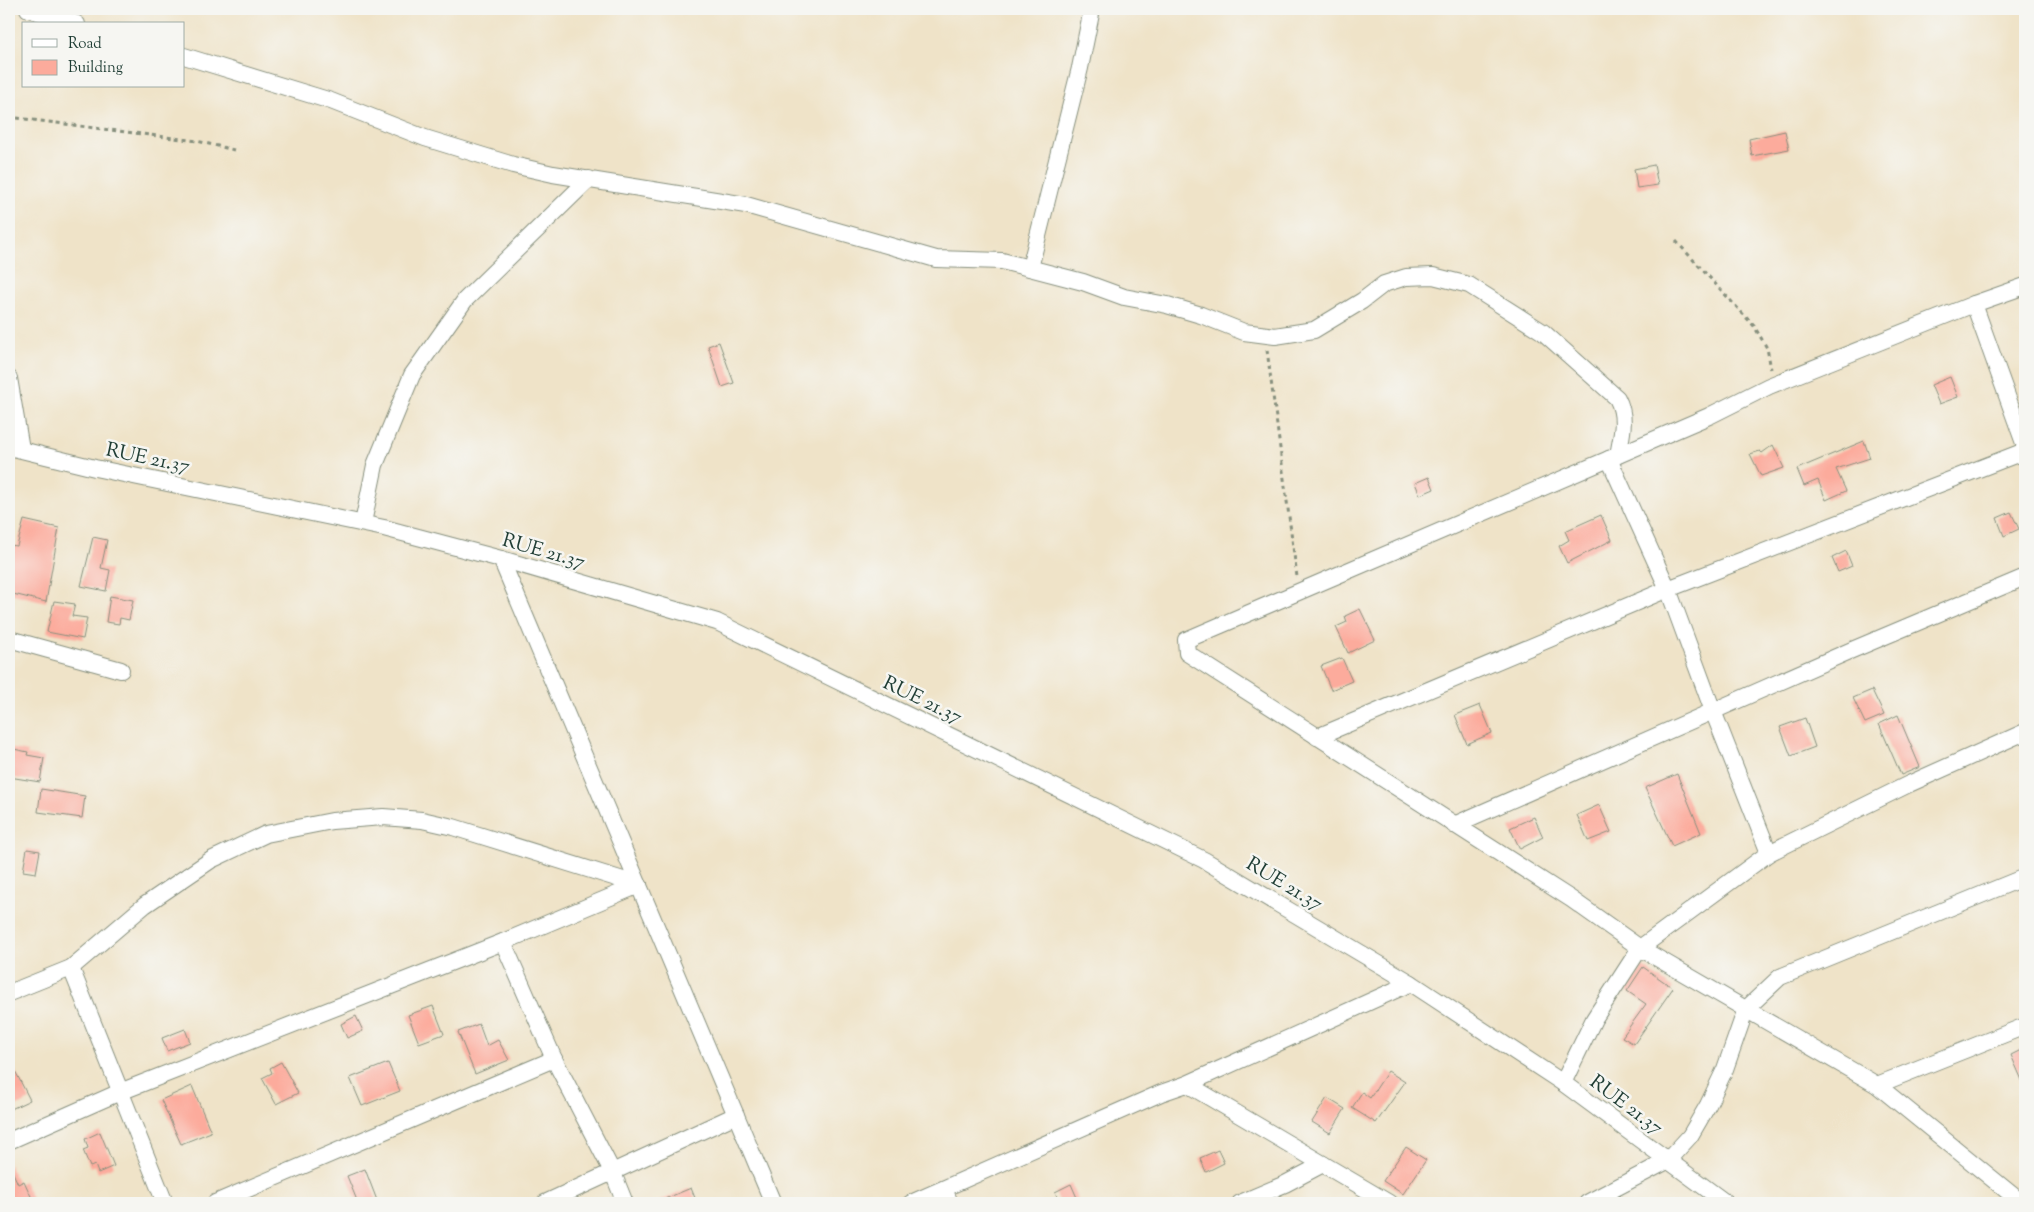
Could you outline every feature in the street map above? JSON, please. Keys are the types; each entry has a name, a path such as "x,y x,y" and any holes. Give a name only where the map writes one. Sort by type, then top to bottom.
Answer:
{"street":[{"path":"28,9 70,22"},
{"path":"1030,268 1080,68 1092,9"},
{"path":"185,56 330,101 425,138 513,165 553,174 589,178 746,205 936,259 1002,260 1084,282 1124,297 1167,305 1201,315 1244,332 1275,336 1314,330 1362,301 1384,284 1406,277 1432,276 1469,284 1543,332 1616,398 1622,407 1624,419 1613,457 1668,590 1713,712 1769,854"},
{"path":"363,523 375,465 412,375 465,300 589,178"},
{"path":"2019,1201 1877,1084 1640,948 1571,899 1187,653 1186,640 1709,416 1769,386 1974,304 2025,286"},
{"path":"1974,304 2025,446"},
{"path":"9,378 15,448"},
{"name":"RUE 21.37","path":"15,448 94,468 363,523 501,559 717,622 1204,860 1411,983 1563,1083 1726,1203"},
{"path":"1316,737 1668,590 2025,451"},
{"path":"501,559 773,1203"},
{"path":"1454,825 2025,577"},
{"path":"9,641 121,670"},
{"path":"1563,1083 1594,1019 1640,948 1769,854 1910,784 2025,732"},
{"path":"9,993 70,968 145,905 211,860 266,834 332,821 383,817 422,820 452,827 639,885"},
{"path":"1587,1203 1667,1161 1690,1136 1708,1105 1725,1069 1746,1009 1780,977 2025,877"},
{"path":"9,1141 120,1092 503,942 639,885"},
{"path":"503,942 554,1059 613,1173 625,1203"},
{"path":"70,968 165,1203"},
{"path":"911,1203 947,1196 1161,1093 1188,1084 1411,983"},
{"path":"1877,1084 2025,1026"},
{"path":"215,1203 554,1059"},
{"path":"1188,1084 1389,1203"},
{"path":"545,1203 736,1115"},
{"path":"1240,1203 1285,1184 1323,1164"}],"path":[{"path":"9,117 197,141 234,150"},
{"path":"1676,240 1754,326 1767,348 1773,375 1769,386"},
{"path":"1265,335 1299,593"}],"building":[{"path":"1785,131 1789,149 1752,156 1749,139"},
{"path":"1654,165 1658,185 1637,188 1634,169"},
{"path":"719,342 734,383 722,387 708,346"},
{"path":"1950,377 1958,397 1939,404 1931,385"},
{"path":"1864,441 1870,458 1836,469 1846,491 1826,500 1818,480 1804,486 1797,469"},
{"path":"1773,445 1784,468 1761,476 1750,454 1760,451 1762,453"},
{"path":"1429,477 1434,489 1420,495 1415,483"},
{"path":"2011,512 2019,529 2004,536 1997,518"},
{"path":"1601,515 1612,540 1567,563 1559,546 1569,540 1565,531"},
{"path":"24,520 59,528 46,602 9,593 9,545 17,546"},
{"path":"93,537 107,540 101,568 110,570 106,591 81,586"},
{"path":"1846,551 1852,566 1838,572 1832,558"},
{"path":"110,596 133,600 129,620 120,618 119,624 106,622"},
{"path":"54,601 75,604 72,616 87,618 83,639 47,632"},
{"path":"1360,609 1375,640 1348,653 1336,627 1347,622 1345,616"},
{"path":"1342,658 1352,681 1331,690 1321,666"},
{"path":"1872,690 1884,715 1865,723 1853,698"},
{"path":"1480,705 1492,733 1467,744 1455,715"},
{"path":"1898,715 1920,767 1901,775 1879,724"},
{"path":"1805,718 1815,747 1791,756 1780,727"},
{"path":"9,748 28,752 27,755 44,758 40,782 9,777"},
{"path":"1677,774 1701,833 1672,846 1645,788"},
{"path":"41,789 85,796 82,818 38,812"},
{"path":"1599,805 1611,832 1588,841 1577,815"},
{"path":"1534,817 1543,837 1520,849 1510,828"},
{"path":"27,849 40,851 36,873 23,871"},
{"path":"1643,967 1673,988 1634,1044 1622,1037 1646,1004 1627,991"},
{"path":"433,1006 444,1034 419,1043 408,1015"},
{"path":"356,1016 363,1031 347,1038 341,1024"},
{"path":"479,1024 487,1046 498,1040 509,1060 475,1074 458,1032"},
{"path":"185,1029 190,1042 167,1051 162,1038"},
{"path":"2025,1048 2025,1087 2011,1055"},
{"path":"9,1059 30,1100 9,1110"},
{"path":"281,1062 298,1093 276,1104 262,1078 272,1073 270,1068"},
{"path":"388,1063 400,1091 362,1106 350,1078"},
{"path":"1388,1071 1405,1082 1376,1123 1352,1108 1362,1092 1370,1098"},
{"path":"192,1086 211,1132 181,1144 161,1100"},
{"path":"1327,1098 1345,1109 1330,1133 1312,1122"},
{"path":"100,1132 114,1166 98,1173 95,1165 90,1167 83,1150 88,1148 85,1139"},
{"path":"1406,1147 1426,1160 1403,1194 1383,1181"},
{"path":"1218,1150 1224,1163 1206,1172 1200,1158"},
{"path":"9,1164 18,1184 24,1181 34,1203 13,1203 9,1195"},
{"path":"365,1169 378,1203 358,1203 347,1176"},
{"path":"1071,1184 1078,1200 1070,1203 1060,1203 1055,1192"},
{"path":"691,1188 697,1203 655,1203"}]}
